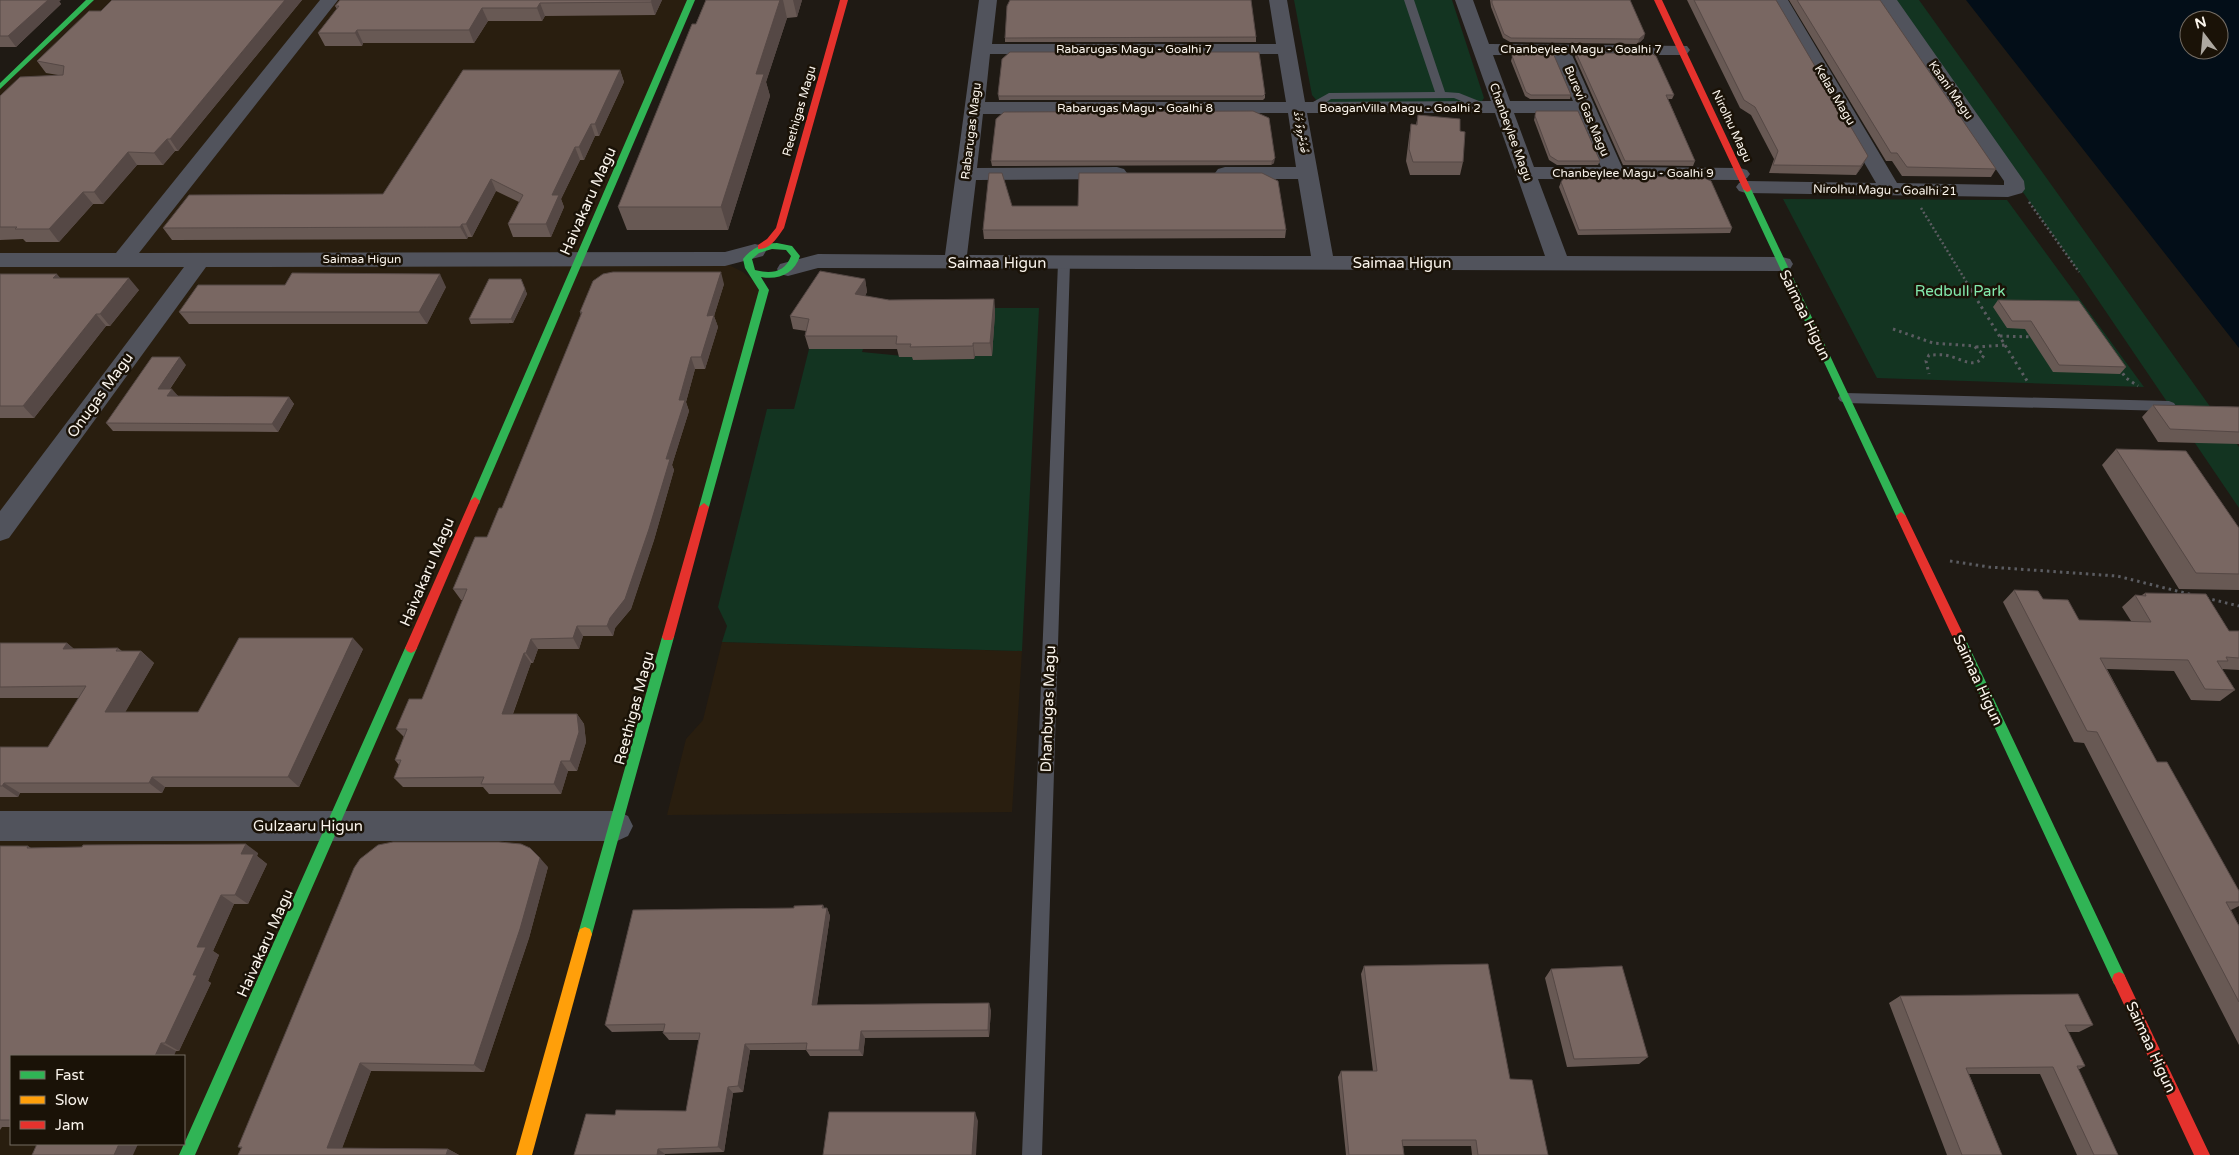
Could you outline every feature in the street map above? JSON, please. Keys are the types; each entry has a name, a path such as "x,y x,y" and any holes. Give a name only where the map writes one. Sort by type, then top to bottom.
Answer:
{"street":[{"path":"0,87 90,0"},
{"path":"122,260 329,0"},
{"name":"Haivakaru Magu","path":"187,1155 334,826 690,0"},
{"name":"Reethigas Magu","path":"524,1155 617,826 764,290 764,284 754,260 780,228 844,0"},
{"name":"Rabarugas Magu","path":"955,262 988,0"},
{"name":"ބޯގަންވިލާ މަގު","path":"1278,0 1323,263"},
{"name":"Chanbeylee Magu","path":"1464,0 1558,263"},
{"name":"Nirolhu Magu","path":"1658,0 1782,264"},
{"name":"Kelaa Magu","path":"1779,0 1901,190"},
{"name":"Kaani Magu","path":"1883,0 2014,181"},
{"name":"Rabarugas Magu - Goalhi 7","path":"982,50 1287,49"},
{"name":"Chanbeylee Magu - Goalhi 7","path":"1482,49 1681,50"},
{"name":"Burevi Gas Magu","path":"1560,49 1614,173"},
{"name":"BoaganVilla Magu - Goalhi 2","path":"1297,108 1586,107"},
{"name":"Rabarugas Magu - Goalhi 8","path":"974,108 1297,108"},
{"path":"1205,173 1308,173"},
{"name":"Chanbeylee Magu - Goalhi 9","path":"1526,173 1614,173 1743,180"},
{"path":"966,174 1136,174"},
{"name":"Nirolhu Magu - Goalhi 21","path":"1743,180 1901,190 2008,191 2016,187 2014,181"},
{"path":"780,228 790,256"},
{"path":"776,245 790,256 766,276 754,260 776,245"},
{"name":"Saimaa Higun","path":"790,256 818,261 1064,263 1782,264 2202,1155"},
{"name":"Saimaa Higun","path":"0,260 754,260"},
{"name":"Onugas Magu","path":"0,531 200,260"},
{"name":"Gulzaaru Higun","path":"0,826 617,826"}],"lane":[{"path":"1409,0 1441,95"},
{"path":"1317,108 1317,104 1329,96 1455,95 1475,103 1477,108"},
{"name":"Dhanbugas Magu","path":"1032,1155 1064,263"},
{"path":"1845,398 2169,406"}],"path":[{"path":"2014,181 2079,272"},
{"path":"1901,190 2005,345 2040,403"},
{"path":"1893,329 1933,343 1963,344 1975,348 1984,356 1983,359 1974,363 1950,356 1929,355 1926,361 1928,374"},
{"path":"1999,336 2039,337"},
{"path":"1975,348 2005,345"},
{"path":"2115,362 2126,378 2169,406"},
{"path":"1920,557 1990,567 2117,576 2239,606"}],"shaded area":[{"path":"90,0 691,0 579,259 717,259 743,272 764,290 524,1155 0,1155 0,87"},
{"path":"1966,0 2239,0 2239,348"},
{"path":"722,642 1022,651 1012,812 667,815 686,739 703,720"}],"green space":[{"path":"1294,0 1452,0 1484,98 1482,101 1472,105 1318,102 1312,95"},
{"path":"1888,0 1919,0 2239,447 2239,508 2079,272"},
{"name":"Redbull Park","path":"1783,199 2007,200 2144,387 1877,378"},
{"path":"993,308 1039,308 1022,651 722,642 727,626 718,607 767,409 794,409 809,349 863,349 862,352 913,357 913,360 974,359 975,356 991,356 995,313"}],"building":[{"path":"0,0 48,0 8,36 0,36"},
{"path":"112,0 285,0 170,139 167,139 154,153 128,152 94,192 83,192 49,229 0,227 0,96 20,77 63,75 64,66 37,61 89,11 101,11"},
{"path":"340,0 652,0 651,2 540,3 537,8 482,8 469,30 357,30 355,33 318,33 339,6 335,6"},
{"path":"706,0 780,0 756,74 764,74 721,207 618,207 692,24 696,24"},
{"path":"1010,0 1251,0 1256,37 1005,38 1007,6"},
{"path":"1492,0 1630,0 1645,34 1639,39 1511,38 1504,34"},
{"path":"1694,0 1776,0 1868,156 1861,166 1773,165 1778,151 1755,107 1744,100"},
{"path":"1797,0 1880,0 1996,169 1907,167 1897,153 1891,153"},
{"path":"1010,52 1259,52 1265,94 1263,96 999,96 1002,59"},
{"path":"1513,53 1553,53 1571,95 1531,95 1526,92 1512,56"},
{"path":"1576,53 1651,53 1656,56 1674,95 1666,95 1695,161 1625,161"},
{"path":"463,70 620,70 595,124 591,124 579,147 575,147 552,195 559,195 546,224 508,224 523,195 491,179 466,224 462,224 460,227 163,228 189,195 383,194"},
{"path":"1253,111 1269,118 1275,158 1272,161 991,161 996,119 1004,112"},
{"path":"1536,111 1578,111 1600,161 1558,161 1550,156 1535,116"},
{"path":"1418,115 1460,119 1460,131 1465,132 1463,162 1413,162 1409,149 1411,124 1417,125"},
{"path":"989,173 1002,173 1012,206 1078,206 1079,173 1262,173 1278,181 1286,230 983,230"},
{"path":"1565,176 1702,177 1711,181 1732,228 1579,230 1561,182"},
{"path":"820,271 865,279 855,294 889,300 994,299 990,343 973,343 973,346 910,347 911,344 896,344 897,336 805,336 809,319 790,316"},
{"path":"613,272 721,272 707,316 714,315 701,357 691,357 679,400 685,400 666,459 670,459 625,599 610,618 607,626 577,626 573,638 531,639 502,714 577,714 579,732 570,761 561,761 554,784 481,784 484,777 394,778 401,760 395,760 407,729 396,729 409,699 422,699 467,589 453,589 475,537 487,537 499,508 502,508 593,281 603,274"},
{"path":"292,273 440,274 419,312 179,312 198,285 285,285"},
{"path":"0,274 57,274 53,278 129,278 100,314 96,314 23,406 0,406"},
{"path":"489,279 521,279 525,289 511,319 469,319"},
{"path":"1998,300 2079,301 2126,367 2059,365 2031,321 2012,321"},
{"path":"152,357 180,357 158,389 172,389 167,396 289,397 272,424 106,423"},
{"path":"2153,405 2239,407 2239,432 2170,429"},
{"path":"2116,449 2186,451 2239,528 2239,574 2196,573"},
{"path":"2014,590 2038,591 2043,599 2068,600 2079,620 2151,622 2135,595 2146,596 2145,593 2206,594 2229,631 2239,631 2239,658 2226,657 2228,661 2217,661 2235,690 2205,689 2188,660 2100,658 2157,762 2167,762 2239,891 2239,902 2226,902 2239,926 2239,1002 2097,732 2087,731"},
{"path":"239,638 353,638 288,777 152,777 149,783 4,783 0,786 0,747 48,747 86,686 0,687 0,643 67,643 63,649 118,648 116,651 141,651 105,712 198,712"},
{"path":"393,842 499,842 521,844 530,848 540,858 520,929 474,1065 360,1063 327,1148 448,1149 446,1155 238,1155 242,1147 238,1147 354,868 360,859 378,845"},
{"path":"246,844 241,854 254,854 235,895 221,895 197,947 206,947 193,975 197,975 165,1043 161,1043 155,1055 10,1055 10,1120 0,1120 0,846 28,846 27,848 82,847 83,845"},
{"path":"823,905 822,908 827,908 812,1005 989,1003 988,1030 861,1031 859,1050 806,1050 807,1043 745,1044 738,1086 728,1087 718,1147 658,1149 657,1155 574,1155 586,1114 615,1115 616,1110 686,1111 700,1033 663,1033 665,1024 605,1025 633,910 794,908 794,906"},
{"path":"1488,964 1510,1079 1532,1080 1548,1155 1478,1155 1476,1140 1402,1140 1404,1155 1349,1155 1341,1071 1377,1071 1364,966"},
{"path":"1622,966 1648,1057 1574,1059 1551,969"},
{"path":"2078,994 2093,1025 2065,1025 2085,1066 2077,1066 2118,1155 2094,1155 2053,1067 1966,1068 2002,1155 1962,1155 1900,996"},
{"path":"829,1112 975,1112 972,1155 823,1155"},
{"path":"37,1145 119,1145 114,1155 32,1155"}],"traffic: fast":[{"path":"0,87 90,0"},
{"path":"475,501 691,0"},
{"path":"1747,189 1901,516"},
{"path":"704,507 764,290 749,268 747,259 761,248 772,246 789,248 796,256 790,268 779,274 766,275 753,272"},
{"path":"585,934 668,637"},
{"path":"1959,638 2119,979"},
{"path":"187,1155 411,648"}],"traffic: slow":[{"path":"524,1155 585,934"}],"traffic: jam":[{"path":"761,247 770,241 780,228 844,0"},
{"path":"1658,0 1747,189"},
{"path":"411,648 475,501"},
{"path":"668,637 704,507"},
{"path":"1901,516 1959,638"},
{"path":"2119,979 2202,1155"}]}
